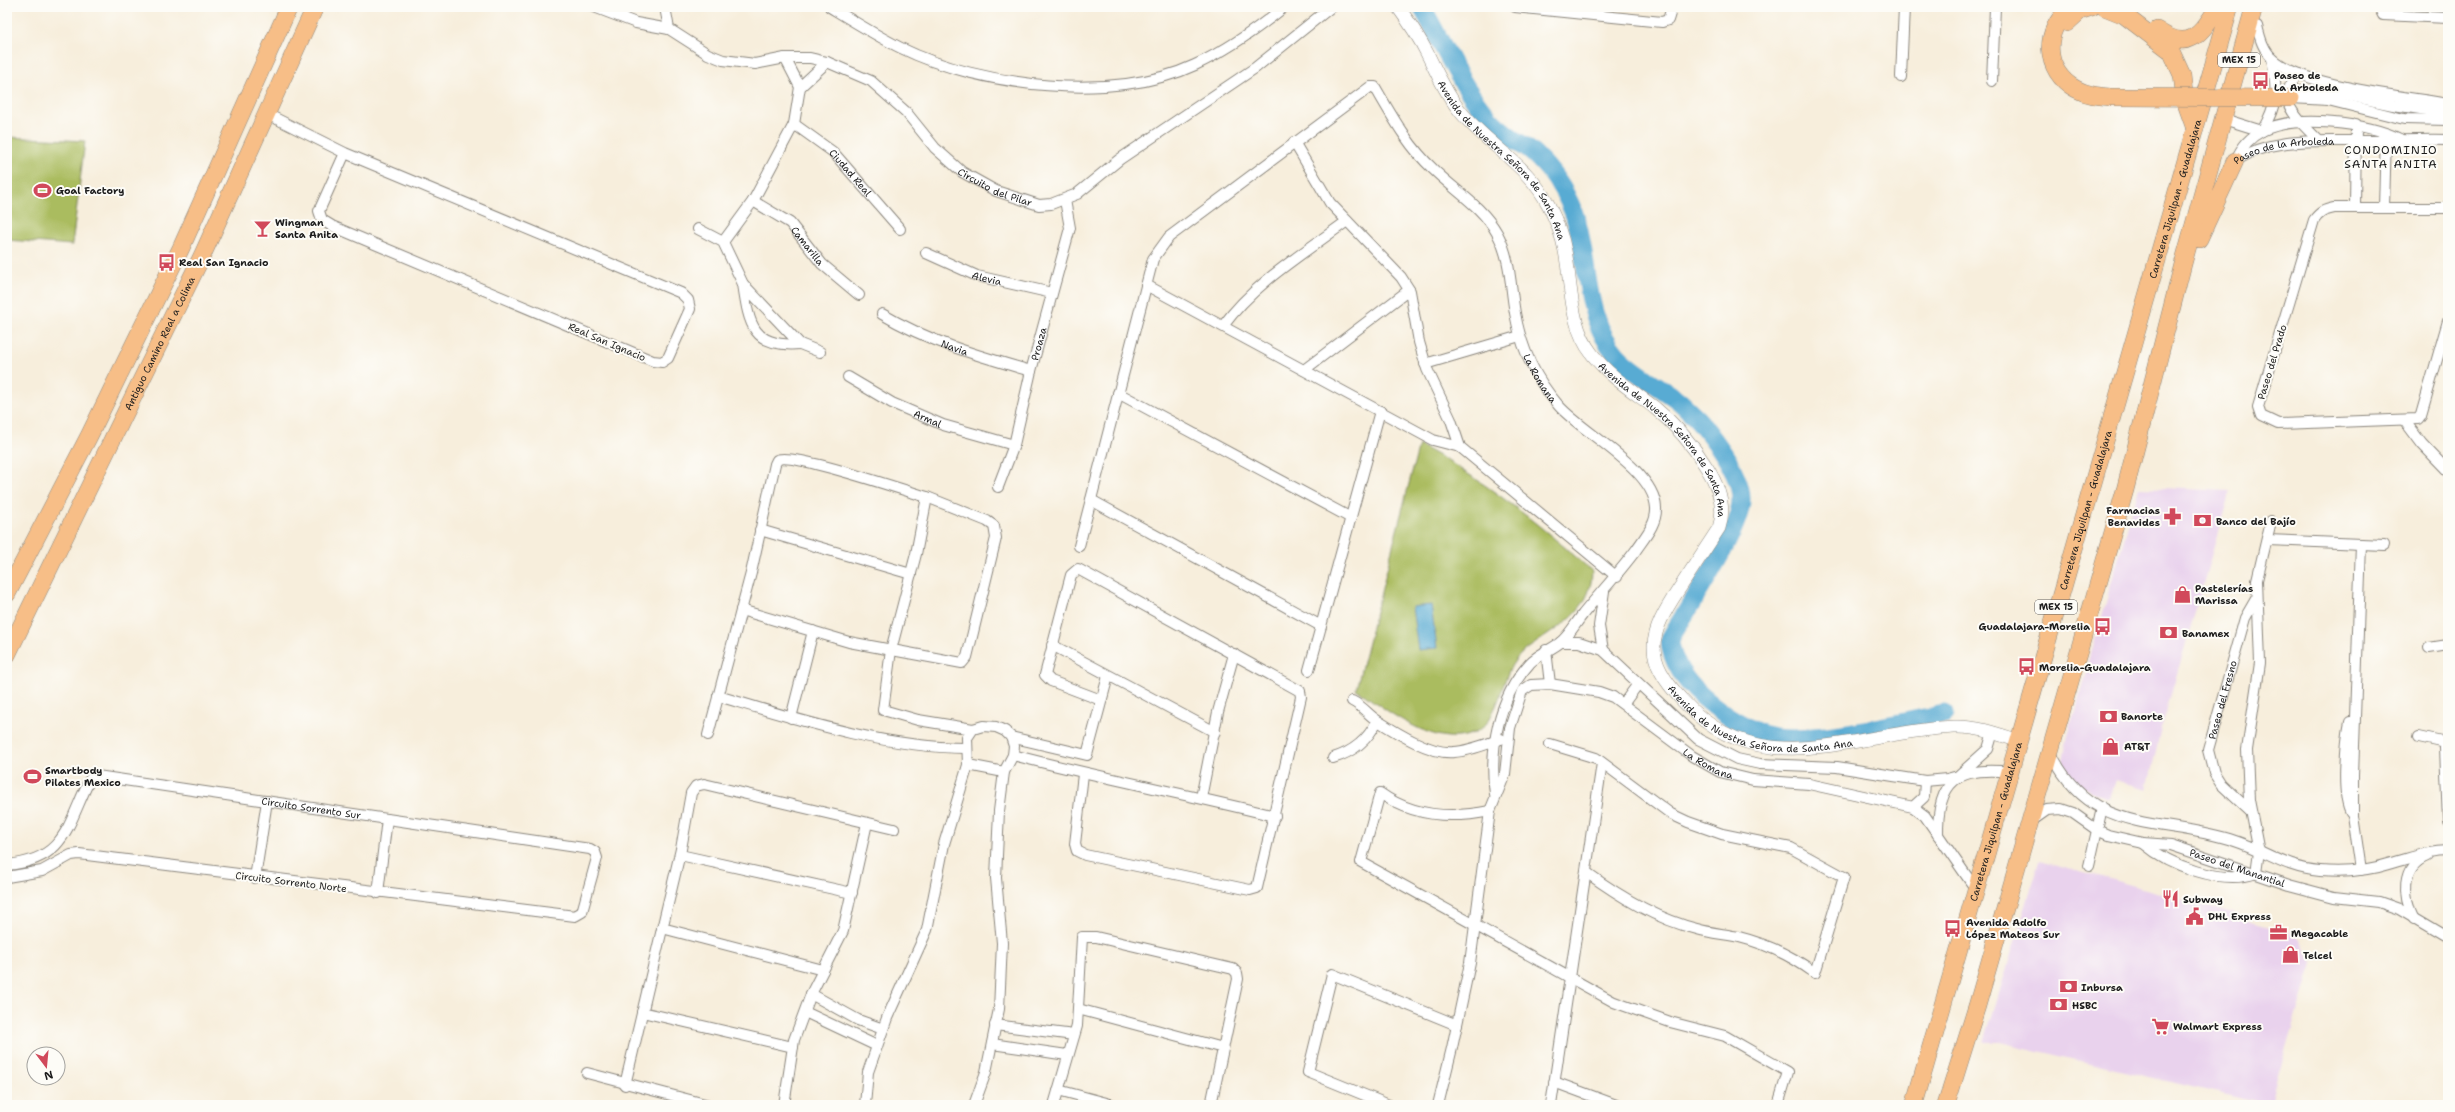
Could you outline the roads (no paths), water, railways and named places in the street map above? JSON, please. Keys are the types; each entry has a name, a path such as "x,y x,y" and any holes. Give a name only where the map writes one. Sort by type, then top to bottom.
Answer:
{"main road":[{"path":"7,594 89,436 181,248 289,7"},
{"name":"Antiguo Camino Real a Colima","path":"7,655 202,256 315,7"},
{"path":"2072,7 2058,20 2051,34 2050,50 2054,65 2063,79 2076,89 2094,95 2111,93 2291,94"},
{"path":"2092,7 2080,11 2066,24 2060,34 2059,56 2064,67 2074,77 2111,93"},
{"path":"2104,7 2124,15 2171,51 2182,75 2185,102 2194,129"},
{"path":"2127,7 2166,36 2182,40 2192,38 2201,32 2219,7"},
{"path":"2200,109 2199,82 2219,7"},
{"name":"Carretera Jiquilpan - Guadalajara","path":"1914,1105 1977,891 2230,7"},
{"name":"MEX 15","path":"1946,1105 2125,490 2183,264 2218,144 2254,7"},
{"path":"2218,144 2230,121 2263,7"},
{"path":"2183,264 2195,248 2235,161"}],"street":[{"path":"594,7 636,23 669,29 665,7"},
{"path":"830,7 902,48 951,66 981,74 1033,84 1100,87 1152,80 1195,65 1249,33 1284,7"},
{"name":"Circuito del Pilar","path":"669,29 708,54 723,60 754,64 785,58 810,58 827,62 871,81 906,112 944,157 981,184 1024,202 1039,205 1066,200 1088,186 1120,159 1255,68 1331,7"},
{"name":"Avenida de Nuestra Señora de Santa Ana","path":"1398,7 1418,37 1451,100 1459,111 1489,142 1522,169 1549,205 1563,243 1574,315 1590,352 1609,372 1681,432 1704,463 1719,493 1722,512 1719,528 1662,615 1654,636 1654,648 1661,674 1674,692 1703,721 1720,733 1739,741 1762,747 1844,745 1955,727 1993,732 2019,741"},
{"path":"1515,7 1662,22 1668,20 1672,7"},
{"path":"1901,77 1904,7"},
{"path":"1992,81 1995,7"},
{"path":"2379,7 2383,16 2448,18"},
{"name":"Paseo de la Arboleda","path":"2257,26 2261,42 2272,58 2300,74 2321,81 2448,104"},
{"path":"723,242 753,201 794,124 800,87 785,58"},
{"name":"Paseo de la Arboleda","path":"2235,161 2243,147 2262,131 2276,102 2277,91 2272,58"},
{"path":"800,87 827,62"},
{"path":"2300,74 2290,83 2287,94 2289,105 2302,123 2318,140"},
{"name":"La Romana","path":"1294,142 1370,87 1376,87 1398,127 1414,148 1431,168 1482,213 1496,231 1510,267 1515,312 1520,336 1535,372 1560,407 1639,473 1656,502 1655,520 1649,532 1617,577 1561,642 1546,650 1531,662 1512,687 1501,717 1496,740 1493,773 1495,794"},
{"path":"2291,94 2328,91 2393,105 2448,113"},
{"path":"2291,94 2328,100 2404,119 2448,120"},
{"name":"Real San Ignacio","path":"267,114 345,153 681,293 688,300 690,309 668,358 662,362 653,361 332,226 322,220 319,211 345,153"},
{"path":"2230,121 2262,131"},
{"name":"Paseo de la Arboleda","path":"2262,131 2302,123 2356,124 2386,136 2400,139 2448,140"},
{"name":"Ciudad Real","path":"794,124 833,152 900,229"},
{"path":"2355,208 2356,124"},
{"path":"2384,208 2386,136"},
{"name":"Paseo de la Arboleda","path":"2235,161 2256,150 2269,146 2318,140 2356,141 2386,136"},
{"path":"1080,546 1153,259 1169,237 1294,142 1314,180 1330,203 1401,277 1409,290 1426,364 1451,420 1460,447"},
{"name":"Proaza","path":"998,487 1014,445 1031,371 1070,228 1066,200"},
{"name":"Camarilla","path":"753,201 790,223 822,264 859,295"},
{"name":"Paseo del Prado","path":"2448,208 2355,208 2326,210 2314,220 2258,407 2261,416 2278,424 2418,419 2421,414 2448,321"},
{"path":"1223,326 1236,309 1259,288 1347,221"},
{"path":"698,230 723,242 743,284 748,314 754,329 764,339 774,344 800,344 820,352"},
{"name":"Alevia","path":"926,253 977,276 1052,293"},
{"path":"743,284 800,344"},
{"path":"1146,285 1433,440 1460,447 1617,577"},
{"path":"1304,370 1409,290"},
{"name":"Navia","path":"882,314 908,330 950,348 1031,371"},
{"path":"1426,364 1520,336"},
{"name":"Armal","path":"848,377 892,403 943,425 1014,445"},
{"path":"1118,393 1351,518"},
{"path":"1309,670 1380,411"},
{"path":"2404,420 2422,444 2448,470"},
{"path":"708,735 741,610 775,464 780,458 823,465 927,497 987,521 994,526 996,538 965,660 957,664 849,642 741,610"},
{"path":"927,497 911,574 891,650 883,710 918,720 973,729 983,726 996,727 1011,737 1087,755 1108,676"},
{"path":"1091,500 1321,626"},
{"name":"Paseo del Fresno","path":"2256,873 2259,851 2251,812 2247,779 2247,750 2260,663 2256,599 2258,580 2271,521"},
{"path":"760,530 911,574"},
{"path":"2266,540 2384,545"},
{"path":"2361,544 2358,610 2359,657 2355,705 2347,738 2346,764 2349,809 2353,816 2361,870"},
{"path":"1084,774 1075,844 1077,851 1085,855 1254,890 1259,884 1301,694 1297,689 1078,569 1071,575 1046,671 1047,679 1101,700"},
{"path":"1603,650 1599,626 1604,591"},
{"name":"Paseo del Fresno","path":"2251,812 2221,784 2214,773 2208,750 2246,618 2256,599"},
{"path":"791,718 813,631"},
{"name":"La Romana","path":"1561,642 1579,642 1603,650 1698,739 1737,759 1760,764 1837,767 1925,781 1958,776 1988,769 2010,772"},
{"path":"1052,645 1214,732"},
{"path":"2429,648 2448,645"},
{"path":"1546,650 1550,684"},
{"path":"1201,798 1214,732 1234,654"},
{"name":"La Romana","path":"1508,737 1522,691 1531,685 1550,684 1599,692 1624,703 1679,747 1720,772 1753,780 1809,784 1913,807 1925,816 1977,891"},
{"path":"1624,703 1638,684"},
{"path":"718,696 818,726 920,746 966,748"},
{"path":"1352,701 1364,706 1377,721 1431,749 1444,752 1454,752 1508,737 1505,774 1495,794 1490,811 1474,925 1457,1025 1438,1105"},
{"path":"1333,758 1356,748 1365,739 1377,721"},
{"path":"865,1105 868,1072 883,1029 927,930 944,844 968,765 966,748 967,738 973,729"},
{"path":"1938,835 1939,805 1944,793 1958,776 1988,749 1993,732"},
{"path":"974,1105 986,1072 999,1009 1002,943 996,878 999,811 1004,772 1013,755 1014,746 1011,737"},
{"path":"2419,737 2447,742 2448,820"},
{"path":"1550,744 1574,750 1602,763 1671,814 1722,834 1791,848 1844,877 1815,973 1788,955 1757,942 1696,929 1655,914 1620,896 1586,872"},
{"name":"Paseo del Manantial","path":"2050,751 2065,777 2086,797 2102,808 2126,820 2216,835 2259,851 2273,859 2295,867 2320,871 2361,870 2443,851"},
{"path":"1013,755 1084,774 1201,798 1275,816"},
{"path":"1551,1105 1602,763"},
{"path":"968,765 1004,772"},
{"name":"Circuito Sorrento Sur","path":"7,865 29,862 54,849 92,777 267,801 590,849 595,852 597,858 579,915"},
{"path":"1913,807 1924,797 1925,781"},
{"path":"625,1085 680,855 691,793 696,786 704,784 894,829"},
{"path":"1490,811 1456,816 1426,814 1402,806 1380,793 1361,862 1614,1002 1650,1016 1725,1036 1792,1071 1778,1105"},
{"path":"255,878 267,801"},
{"path":"2089,866 2102,808"},
{"name":"Paseo del Manantial","path":"2029,822 2047,810 2062,809 2073,813 2097,830 2124,840 2143,843 2171,844 2256,873 2334,897 2378,902 2399,909 2448,938"},
{"path":"378,893 387,819"},
{"path":"784,1105 793,1047 811,994 843,930 867,823"},
{"path":"2143,843 2166,860 2210,874 2240,878 2256,873"},
{"path":"2415,919 2407,904 2405,891 2411,868 2420,859 2443,851"},
{"name":"Circuito Sorrento Norte","path":"7,877 29,875 42,871 71,855 79,854 255,878 579,915"},
{"path":"680,855 852,893"},
{"path":"662,928 823,970"},
{"path":"1054,1105 1067,1055 1077,1026 1082,937 1096,937 1233,969 1238,973 1224,1048 1211,1105"},
{"path":"1389,1105 1308,1072 1332,974 1457,1025"},
{"path":"811,994 858,1020 883,1029"},
{"path":"1078,1009 1224,1048"},
{"path":"642,1012 793,1047"},
{"path":"805,1012 877,1046"},
{"path":"995,1025 1074,1035"},
{"path":"992,1044 1067,1055"},
{"path":"587,1073 625,1085 709,1105"},
{"path":"1554,1082 1616,1105"},
{"path":"1058,1090 1114,1105"}],"water":[{"path":"1431,605 1437,648 1418,650 1412,607"}],"waterway":[{"path":"1422,7 1452,64 1469,92 1489,118 1499,128 1528,149 1540,160 1566,195 1579,229 1592,305 1597,322 1606,339 1617,355 1631,368 1671,395 1688,409 1719,446 1735,475 1740,488 1741,500 1739,514 1712,570 1670,639 1673,655 1680,671 1697,692 1718,709 1746,727 1756,732 1774,737 1793,738 1836,735 1944,714"}],"place":[{"name":"Paseo de La Arboleda","path":"2261,81"},
{"name":"Goal Factory","path":"43,190"},
{"name":"Wingman Santa Anita","path":"262,228"},
{"name":"Real San Ignacio","path":"166,262"},
{"name":"Farmacias Benavides","path":"2173,516"},
{"name":"Banco del Bajío","path":"2203,521"},
{"name":"Pastelerías Marissa","path":"2182,594"},
{"name":"Guadalajara-Morelia","path":"2103,626"},
{"name":"Banamex","path":"2169,633"},
{"name":"Morelia-Guadalajara","path":"2026,667"},
{"name":"Banorte","path":"2108,716"},
{"name":"AT&T","path":"2111,746"},
{"name":"Smartbody Pilates Mexico","path":"32,776"},
{"name":"Subway","path":"2170,899"},
{"name":"DHL Express","path":"2195,916"},
{"name":"Avenida Adolfo López Mateos Sur","path":"1953,928"},
{"name":"Megacable","path":"2278,933"},
{"name":"Telcel","path":"2290,955"},
{"name":"Inbursa","path":"2068,987"},
{"name":"HSBC","path":"2059,1005"},
{"name":"Walmart Express","path":"2160,1026"}],"district":[{"name":"CONDOMINIO SANTA ANITA","path":"2391,157"}]}
